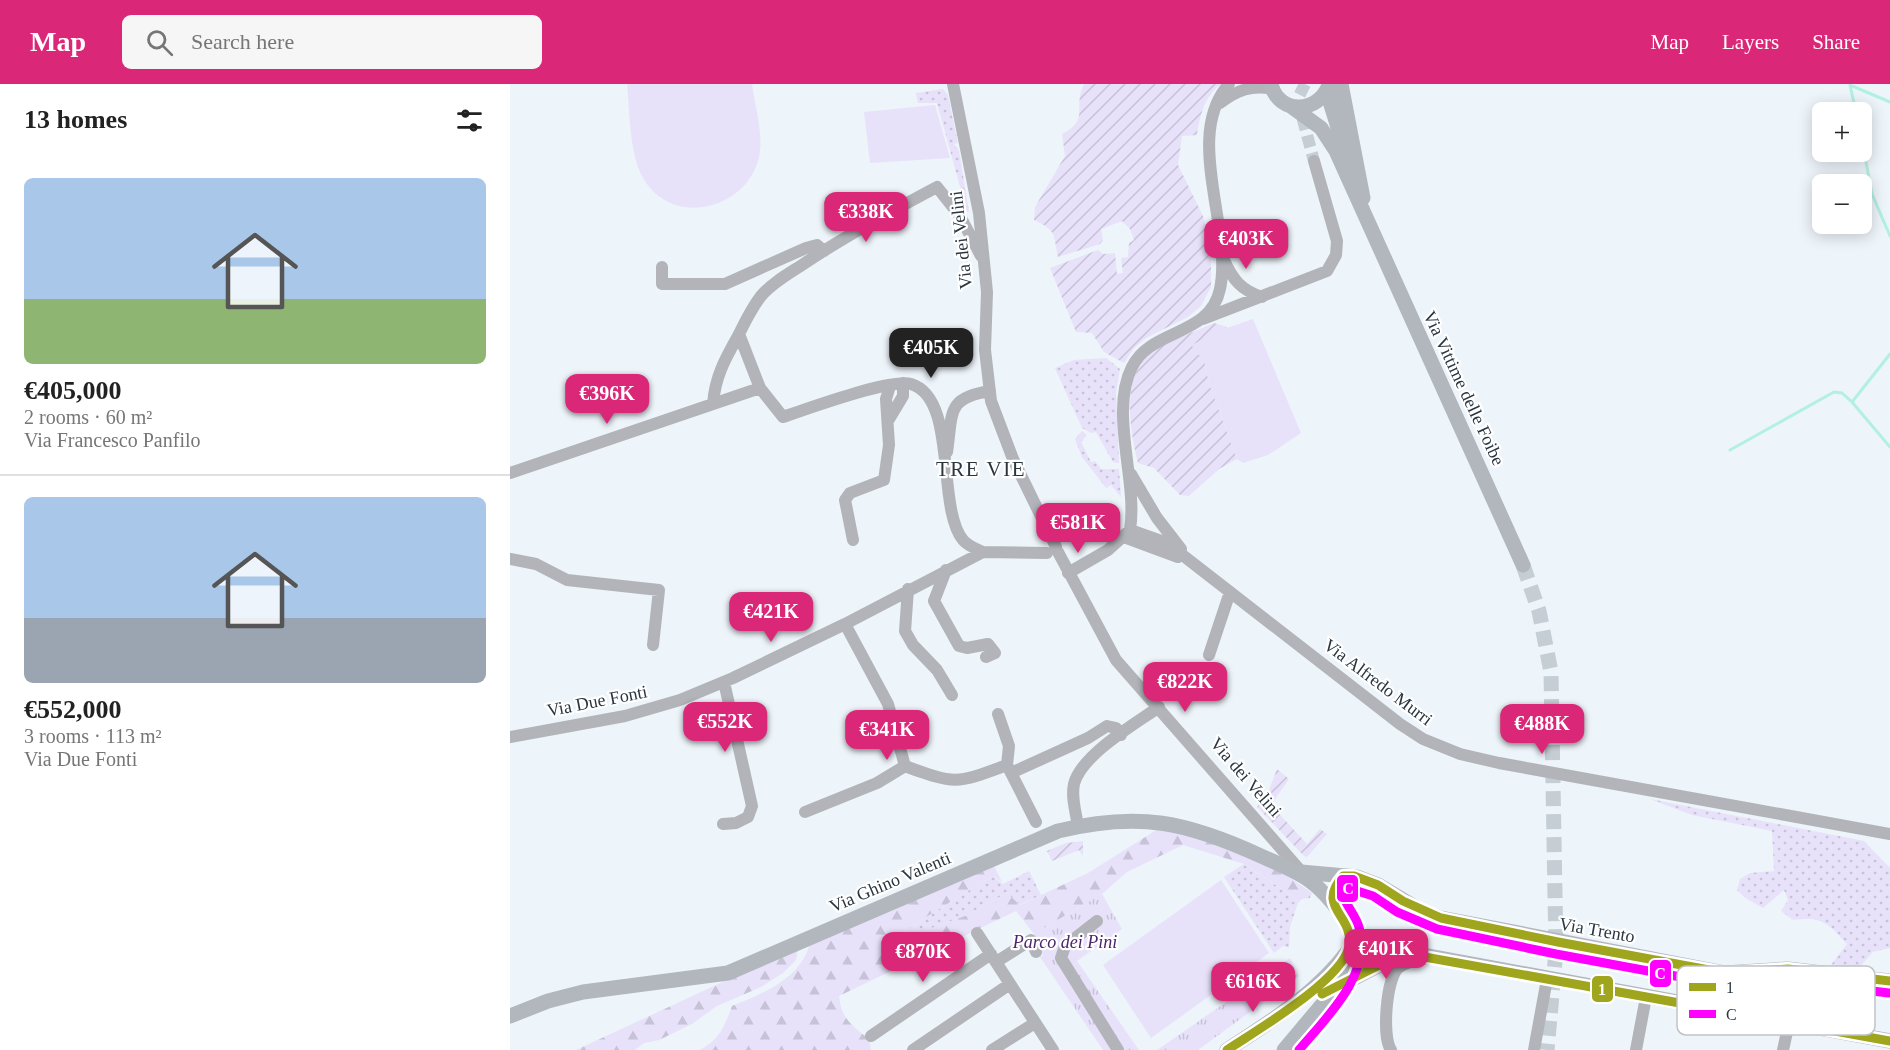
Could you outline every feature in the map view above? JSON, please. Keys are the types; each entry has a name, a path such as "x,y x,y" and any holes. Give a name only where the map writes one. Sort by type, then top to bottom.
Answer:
{"main road":[{"path":"1341,84 1369,228"},
{"name":"Via Vittime delle Foibe","path":"1271,87 1277,97 1310,118 1329,139 1523,565"},
{"path":"1292,107 1312,105 1328,88"},
{"name":"Via Vittime delle Foibe","path":"1328,88 1369,228"},
{"name":"Via Ghino Valenti","path":"510,1016 548,1001 583,992 728,973 1023,844 1078,826 1125,820 1189,827 1288,863 1302,873"},
{"name":"Via Ghino Valenti","path":"1288,863 1314,884"},
{"path":"1302,873 1335,876 1331,891 1334,906"},
{"name":"Via Trento","path":"1335,876 1354,876 1378,885 1403,902 1441,918 1687,966"},
{"path":"1314,884 1348,925 1369,942 1408,954 1677,1003"},
{"path":"1284,1050 1337,987 1348,951 1348,925"},
{"path":"1227,1050 1297,1004 1335,968 1348,951"},
{"path":"1297,1004 1337,987 1385,962 1408,954"},
{"name":"Via Trento","path":"1875,979 1890,981"},
{"path":"1856,1035 1890,1041"}],"street":[{"name":"Via dei Velini","path":"953,84 975,184 985,264 987,291 985,350 991,401 1005,440 1045,527 1048,550 1068,573 1116,660 1159,706 1288,863 1335,876"},
{"path":"1202,319 1217,300 1221,287 1221,253 1210,127 1221,93 1229,84"},
{"path":"1216,105 1241,89 1252,86 1271,87"},
{"path":"1127,534 1129,470 1124,415 1126,385 1130,369 1147,348 1202,319 1327,270 1336,255 1337,241 1314,161"},
{"path":"713,404 715,385 723,360 746,318 775,282 824,251 937,187 960,216 985,264"},
{"path":"662,267 662,284 725,284 806,248 817,245 824,251"},
{"path":"1221,253 1237,283 1262,297"},
{"path":"739,334 760,388 783,417 846,395 912,384 933,403 946,468 952,515 958,531 970,546 983,552"},
{"path":"853,540 845,500 850,493 884,480 889,445 888,421 903,396 896,385"},
{"path":"510,473 760,388"},
{"path":"946,468 954,410 959,399 964,395 990,390"},
{"path":"1129,470 1157,518 1190,562"},
{"path":"1068,573 1127,534 1155,537 1190,562"},
{"name":"Via Due Fonti","path":"510,737 637,714 680,700 724,682 845,624 908,589 983,552 1048,550"},
{"path":"510,559 536,564 567,580 659,590 653,645"},
{"name":"Via Alfredo Murri","path":"1190,562 1423,740 1460,754 1890,834"},
{"path":"946,570 934,601 959,646 967,648 988,644 995,653 986,657"},
{"path":"908,589 905,631 913,645 938,670 952,695"},
{"path":"1209,655 1230,592"},
{"path":"845,624 888,704 905,766"},
{"path":"723,824 748,817 752,806 724,682"},
{"path":"1078,826 1073,786 1078,774 1094,755 1159,706"},
{"path":"998,714 1009,746 1009,769 1036,822"},
{"path":"905,766 944,780 966,781 1009,769 1088,738 1107,726 1116,728 1121,735"},
{"path":"806,812 877,783 905,766"},
{"path":"1302,873 1314,884"},
{"path":"1097,921 1065,946 1061,958 1118,1050"},
{"path":"977,933 1053,1050"},
{"path":"871,1036 994,958 1031,940 1036,952"},
{"path":"1391,1050 1385,1029 1394,974 1406,964 1431,958"},
{"path":"1534,1050 1547,979"},
{"path":"913,1050 1010,984"},
{"path":"1636,1050 1646,997"},
{"path":"992,1050 1035,1023"},
{"path":"1784,1050 1787,1035"}],"green space":[{"path":"627,84 752,84 759,122 760,152 750,178 738,192 705,207 688,207 671,203 655,193 638,168 631,132"},
{"path":"1084,84 1221,84 1210,95 1204,107 1197,135 1182,136 1178,165 1203,216 1211,248 1211,287 1201,306 1188,317 1146,338 1134,348 1124,363 1104,352 1092,333 1076,332 1050,268 1098,250 1103,254 1115,253 1117,274 1123,273 1121,258 1128,257 1129,243 1134,240 1130,229 1122,221 1101,229 1103,240 1100,244 1058,257 1053,234 1047,227 1034,220 1035,207 1065,156 1062,134 1071,129 1079,118 1081,92"},
{"path":"943,89 948,95 958,143 954,144 959,151 969,212 967,212 937,103 918,103 916,93"},
{"path":"935,105 950,158 870,163 864,112"},
{"path":"1253,319 1301,433 1268,455 1243,463 1237,459 1209,383 1203,355 1196,355 1192,345 1221,330"},
{"path":"1214,323 1227,327 1192,346 1203,354 1209,383 1237,459 1219,469 1189,496 1180,495 1154,468 1138,463 1130,416 1132,384 1146,357 1166,344"},
{"path":"1106,358 1120,369 1116,392 1119,463 1113,462 1096,432 1091,433 1082,428 1055,368 1074,360"},
{"path":"1082,431 1087,435 1081,442 1091,462 1095,461 1101,469 1119,469 1121,497 1111,485 1106,488 1082,457 1075,439"},
{"path":"1277,769 1289,779 1271,805 1307,844 1320,829 1327,834 1307,857 1257,807 1267,795"},
{"path":"1650,799 1864,841 1890,868 1890,948 1873,952 1860,966 1831,965 1847,944 1829,926 1818,920 1793,920 1781,911 1788,900 1784,890 1763,908 1737,890 1740,879 1750,873 1774,871 1772,831 1692,815"},
{"path":"1158,829 1190,831 1277,869 1312,893 1310,898 1302,899 1298,903 1295,898 1244,864 1183,845 1127,872 1102,894 1034,934 1016,911 839,996 845,1016 869,1039 871,1050 700,1050 712,1042 720,1032 732,1006 768,990 790,975 806,955 810,942 994,866 1002,882 992,876 878,947 965,916 1007,893 1020,905 1088,873"},
{"path":"1083,841 1083,856 1079,850 1052,861 1047,851 1066,843"},
{"path":"1244,864 1295,898 1298,903 1290,927 1289,948 1283,946 1274,953 1224,877"},
{"path":"1029,871 1041,895 1019,905 1007,893 965,916 875,949 992,876 1003,884"},
{"path":"1221,880 1269,953 1151,1038 1103,965"},
{"name":"Parco dei Pini","path":"1102,894 1122,929 1077,961 1139,1050 1103,1050 1040,957 1043,955 1034,934"},
{"path":"1357,941 1370,949 1388,955 1344,977 1352,961"},
{"path":"798,947 796,960 783,973 761,987 717,1006 692,1024 659,1040 644,1043 635,1050 576,1050"},
{"path":"1290,958 1299,976 1198,1050 1157,1050"}],"waterway":[{"path":"1850,85 1890,102"},
{"path":"1850,85 1854,102"},
{"path":"1866,162 1872,194 1890,236"},
{"path":"1890,354 1852,402 1890,447"},
{"path":"1730,450 1834,392 1842,393 1852,402"}],"tunnel":[{"path":"1305,84 1299,96 1299,105 1314,161"},
{"path":"1523,565 1539,611 1551,672 1556,951 1547,1050"}],"transit line":[{"name":"1","path":"1227,1050 1296,1004 1331,975 1343,960 1349,947 1349,936 1347,927 1334,904 1333,896 1335,887 1343,876 1354,876 1378,885 1403,901 1441,918 1687,966"},
{"name":"C","path":"1299,1050 1334,1009 1353,978 1359,962 1362,944 1356,919 1344,898 1348,888 1373,896 1397,912 1437,929 1677,976"},
{"name":"1","path":"1322,994 1385,962 1408,954 1677,1003"},
{"name":"1","path":"1875,979 1890,981"},
{"name":"C","path":"1875,991 1889,993"},
{"name":"1","path":"1857,1035 1890,1041"}],"district":[{"name":"TRE VIE","path":"981,469"}]}
